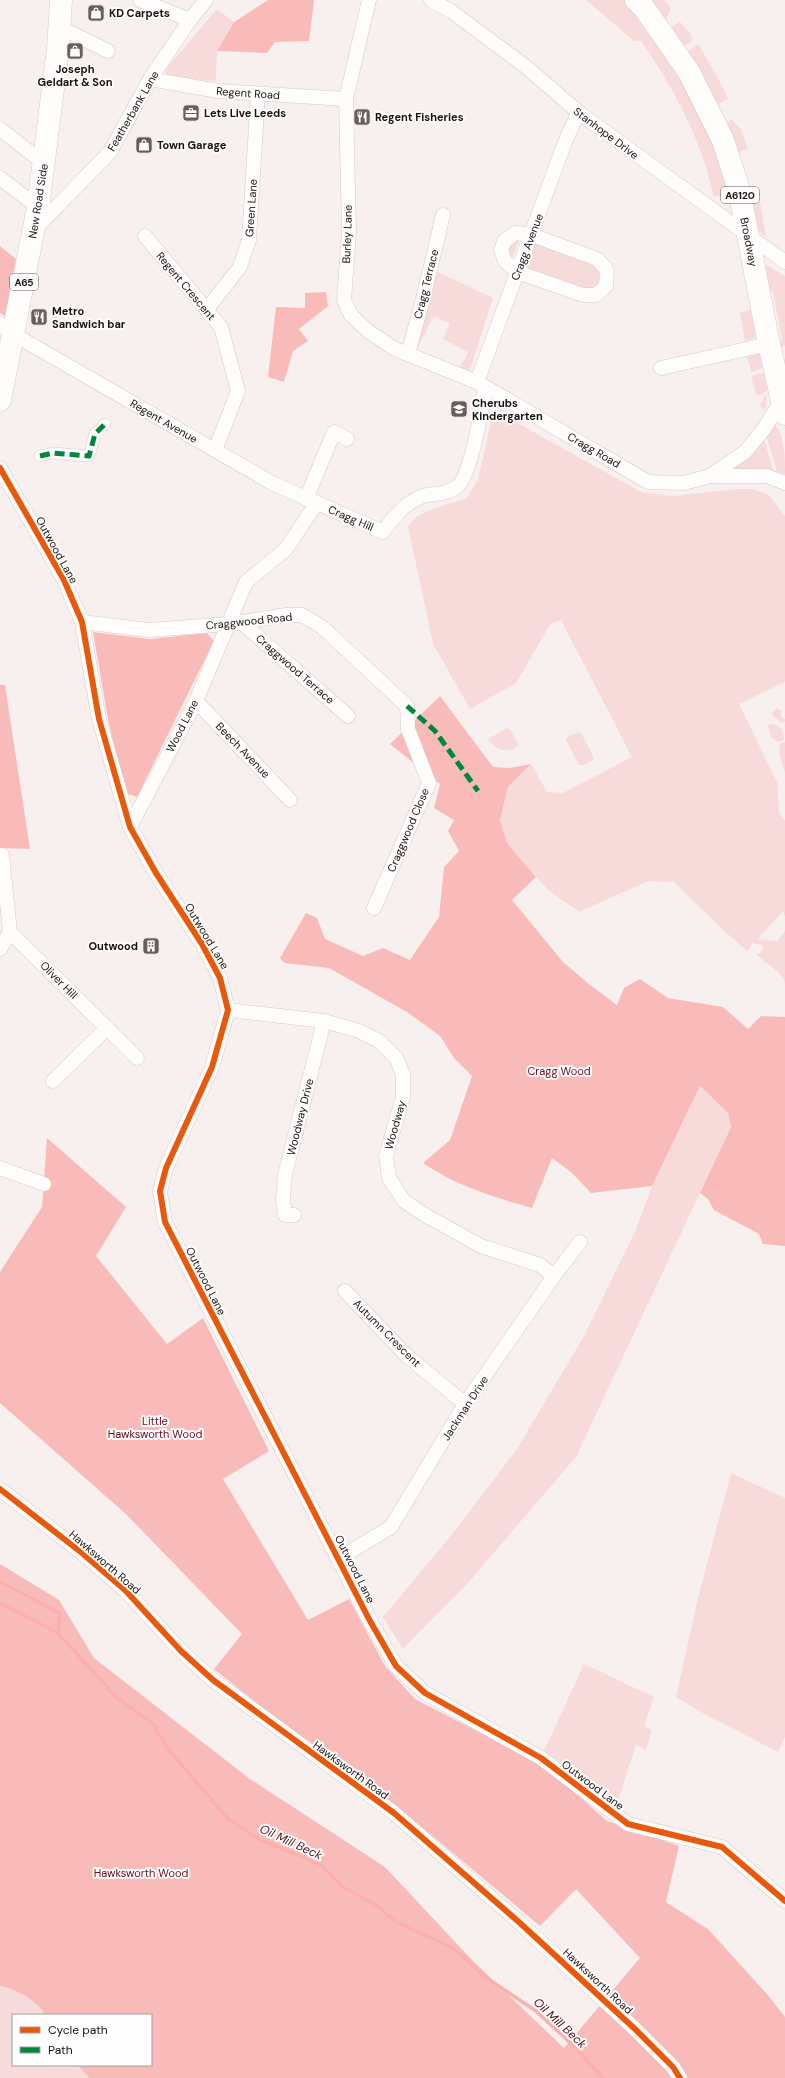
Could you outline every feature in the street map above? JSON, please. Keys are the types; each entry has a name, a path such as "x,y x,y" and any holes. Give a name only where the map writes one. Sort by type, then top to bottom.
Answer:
{"main road":[{"name":"New Road Side","path":"0,400 4,331 34,231 45,164 61,0"},
{"name":"Broadway","path":"636,0 644,8 689,72 723,140 739,190 769,344 780,367 784,407"}],"street":[{"path":"140,0 190,20"},
{"name":"Featherbank Lane","path":"34,231 110,152 150,79 190,20 206,0"},
{"name":"Burley Lane","path":"369,0 346,99 349,232 344,300 351,315 368,331 395,349 481,385"},
{"name":"Stanhope Drive","path":"431,0 450,11 525,66 578,113 785,262"},
{"path":"59,27 108,51"},
{"name":"Regent Road","path":"150,79 218,92 346,99"},
{"name":"Green Lane","path":"207,309 240,267 249,240 258,94"},
{"name":"Cragg Avenue","path":"481,385 517,272 532,235 565,142 578,113"},
{"path":"0,129 45,164"},
{"path":"0,178 38,207"},
{"name":"Cragg Terrace","path":"408,354 424,295 443,214"},
{"path":"516,232 532,235 597,259 607,270 606,286 596,295 583,295 517,272 505,261 501,250 505,240 516,232"},
{"name":"Regent Crescent","path":"145,236 221,327 238,391 215,450"},
{"name":"Regent Avenue","path":"4,331 272,483 311,502"},
{"path":"660,368 769,344"},
{"name":"Cragg Road","path":"481,385 648,482 684,483 710,476 767,476 785,482"},
{"name":"Cragg Hill","path":"311,502 383,532 401,509 414,500 427,495 446,493 460,485 466,472 481,385"},
{"name":"Cragg Road","path":"710,476 745,452 764,428 784,407"},
{"path":"40,456 53,453 89,456 95,434 105,424"},
{"name":"Wood Lane","path":"130,827 235,623 246,582 286,549 311,502 334,432 347,439"},
{"name":"Outwood Lane","path":"0,468 64,580 82,622 99,719 130,827 156,873 202,944 220,978 228,1010 212,1067 166,1168 160,1192 165,1222 338,1559 396,1666 425,1693 541,1758 628,1824 722,1847 785,1901"},
{"name":"Craggwood Road","path":"82,622 149,630 235,623 286,615 302,615 322,627 407,706"},
{"name":"Craggwood Terrace","path":"235,623 348,716"},
{"name":"Beech Avenue","path":"196,701 290,800"},
{"name":"Craggwood Close","path":"374,908 428,783 408,729 407,706"},
{"path":"0,855 2,855 10,932 0,949"},
{"name":"Oliver Hill","path":"10,932 137,1058"},
{"name":"Woodway","path":"228,1010 324,1021 359,1031 379,1041 396,1058 404,1074 403,1097 386,1156 389,1178 404,1201 481,1246 540,1265 554,1276"},
{"name":"Woodway Drive","path":"286,1216 282,1199 285,1175 324,1021"},
{"path":"53,1081 107,1028"},
{"path":"0,1168 44,1184"},
{"name":"Jackman Drive","path":"338,1559 391,1527 466,1404 554,1276 580,1242"},
{"name":"Autumn Crescent","path":"345,1290 406,1355 466,1404"},
{"name":"Hawksworth Road","path":"0,1489 82,1553 125,1590 181,1652 213,1680 406,1824 520,1924 630,2024 673,2067 680,2078"}],"shaded area":[{"path":"586,0 625,0 671,58 718,151 727,187 726,194 714,197 709,176 694,135 676,97 641,41 634,41"},
{"path":"651,0 664,0 671,8 666,20"},
{"path":"217,9 234,22 217,51 216,81 169,78 166,73 166,69"},
{"path":"680,22 691,34 692,41 684,46 672,27"},
{"path":"698,44 728,98 717,105 704,78 688,51"},
{"path":"731,119 741,129 748,149 737,153 726,126"},
{"path":"754,191 760,202 766,237 755,228 748,192"},
{"path":"521,236 511,261 507,243"},
{"path":"536,242 577,255 595,263 601,273 597,287 594,290 583,291 524,269"},
{"path":"761,262 785,276 785,346 781,347 778,342 782,341 773,292 767,290"},
{"path":"436,271 493,298 469,373 460,368 468,352 443,339 450,324 434,316 418,347 413,344"},
{"path":"751,310 756,336 753,339 745,341 740,312"},
{"path":"746,351 760,351 763,368 751,372"},
{"path":"764,373 768,390 761,395 756,395 751,376"},
{"path":"767,392 766,409 761,408 760,405"},
{"path":"496,411 641,492 674,496 737,489 752,489 769,495 785,516 785,682 739,704 777,782 779,812 785,821 785,917 783,911 758,939 777,941 785,931 785,983 784,979 778,972 757,955 762,951 763,946 753,943 747,951 674,882 648,881 579,912 548,890 507,843 500,820 508,787 531,764 547,792 563,793 632,757 561,620 551,623 516,683 470,709 433,644 408,526 427,511 466,499 478,480 491,422"},
{"path":"773,424 780,433 782,439 785,474 777,472 765,432"},
{"path":"763,435 773,470 735,469 734,464"},
{"path":"777,708 782,711 780,714 785,720 784,723 780,722 771,714"},
{"path":"768,725 776,725 781,729 784,734 784,740 779,742 771,737"},
{"path":"507,728 510,729 519,745 511,750 502,750 491,743 488,739"},
{"path":"578,732 581,733 593,756 593,760 583,765 579,765 566,740 567,737"},
{"path":"785,742 785,773 779,753 780,744"},
{"path":"700,1086 728,1113 731,1127 576,1457 468,1583 403,1649 383,1617 453,1533 517,1449 584,1336 635,1232 652,1186"},
{"path":"731,1473 785,1498 785,1737 778,1752 699,1711 676,1697 698,1598"},
{"path":"584,1664 654,1697 644,1726 652,1730 646,1750 636,1745 616,1807 581,1776 544,1751"},
{"path":"0,1986 26,1996 32,2000 44,2014 12,2014 12,2066 79,2066 89,2078 0,2078"}],"green space":[{"path":"268,0 314,0 309,41 275,42 267,53 217,51 234,22"},
{"path":"0,246 16,259 5,316 0,313"},
{"path":"326,292 328,306 299,329 308,341 293,351 284,382 268,377 276,307 305,308 305,293"},
{"path":"93,632 150,639 207,633 214,641 137,797 125,793 108,719"},
{"path":"0,685 5,685 30,849 0,848"},
{"name":"Cragg Wood","path":"440,696 493,767 510,768 531,764 508,787 500,820 507,843 536,877 512,900 563,962 617,1005 624,988 640,979 668,998 723,1007 748,1029 761,1016 785,1017 785,1246 763,1244 759,1234 714,1210 708,1199 700,1193 731,1127 728,1113 700,1086 652,1186 591,1193 571,1172 552,1158 532,1208 476,1190 436,1171 423,1163 450,1140 472,1076 454,1058 440,1036 407,1012 329,968 285,963 280,958 306,913 317,918 325,939 363,956 383,948 410,960 439,917 444,867 459,851 448,831 454,820 434,808 440,784 390,744"},
{"path":"47,1138 126,1207 96,1256 167,1344 203,1318 269,1451 223,1479 308,1620 349,1599 385,1666 415,1699 546,1767 607,1821 679,1846 666,1902 708,1929 767,1994 785,2017 785,2078 89,2078 79,2066 152,2066 152,2014 44,2014 32,2000 26,1996 0,1986 0,1564 59,1600 94,1658 250,1779 385,1867 473,1961 564,2048 640,1958 576,1889 540,1926 398,1807 279,1721 214,1669 242,1634 127,1515 0,1403 0,1272 42,1207"}],"waterway":[{"path":"0,1582 60,1613 58,1633"},
{"name":"Oil Mill Beck","path":"0,1603 58,1633 116,1697 153,1724 168,1749 229,1820 261,1840 321,1865 343,1887 376,1905 396,1922 453,1948 488,1979 536,2011 577,2049 603,2078"}],"marked path":[{"path":"40,456 53,453 89,456 95,434 105,424"},
{"path":"407,706 435,731 478,791"}],"cycle path":[{"path":"0,468 64,580 82,622 99,719 130,827 156,873 202,944 220,978 228,1010 212,1067 166,1168 160,1191 165,1222 370,1621 396,1666 425,1693 541,1758 628,1824 722,1847 785,1901"},
{"path":"0,1489 82,1553 125,1590 181,1651 213,1680 394,1813 520,1923 635,2029 673,2067 680,2078"}],"place":[{"name":"KD Carpets","path":"96,13"},
{"name":"Joseph Geldart & Son","path":"75,51"},
{"name":"Lets Live Leeds","path":"191,113"},
{"name":"Regent Fisheries","path":"362,117"},
{"name":"Town Garage","path":"144,145"},
{"name":"Metro Sandwich bar","path":"39,317"},
{"name":"Cherubs Kindergarten","path":"459,409"},
{"name":"Outwood","path":"151,946"}],"park label":[{"name":"Little Hawksworth Wood","path":"155,1427"},
{"name":"Hawksworth Wood","path":"141,1873"}]}
